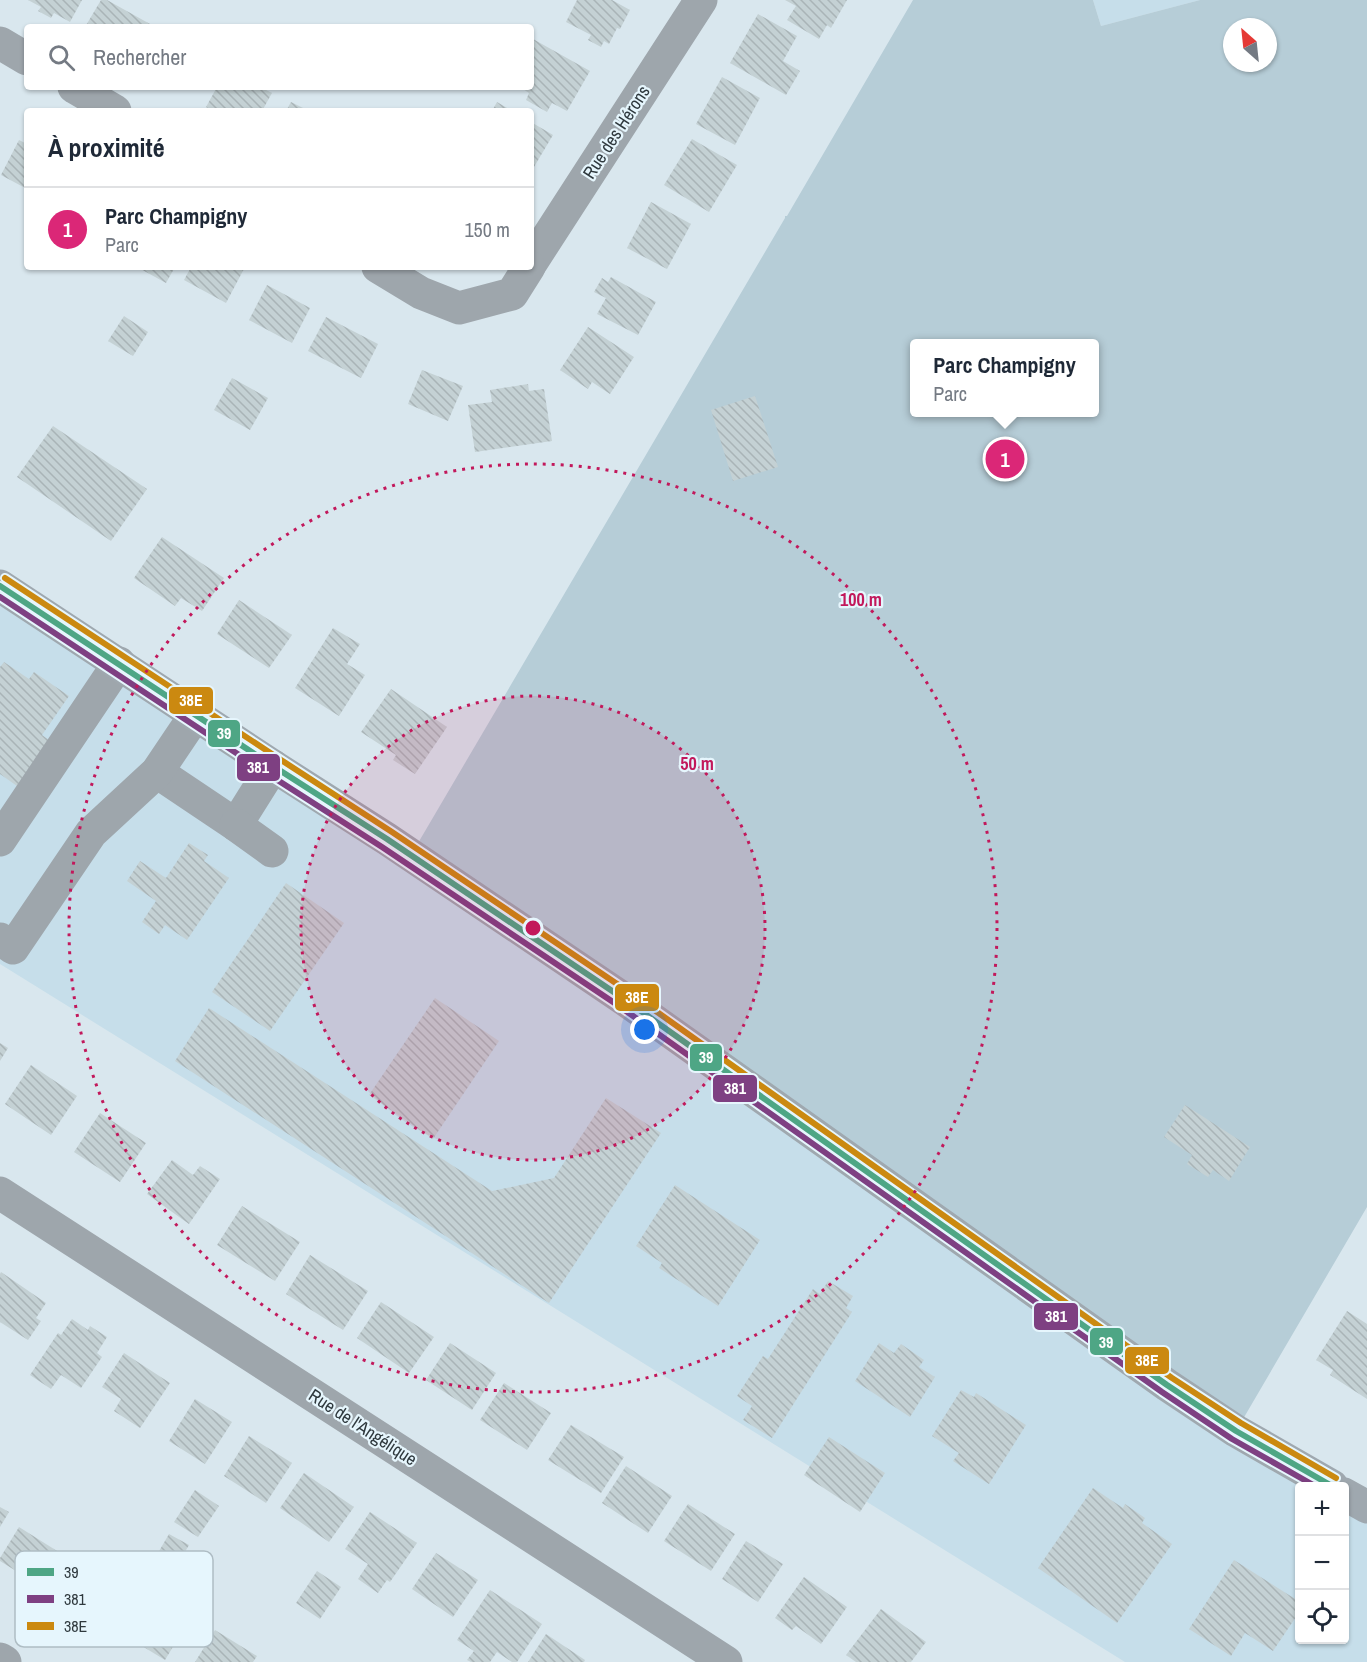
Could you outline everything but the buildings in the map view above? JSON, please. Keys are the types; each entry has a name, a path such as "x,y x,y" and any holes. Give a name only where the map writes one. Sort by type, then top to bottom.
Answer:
{"main road":[{"path":"0,586 411,855 624,999 1167,1385 1236,1431 1325,1482"},
{"path":"1349,1497 1367,1507"}],"street":[{"name":"Rue des Hérons","path":"534,259 701,0"},
{"path":"0,43 24,57"},
{"path":"79,90 110,108"},
{"name":"Rue des Hérons","path":"383,270 422,292 459,308 512,294 527,270"},
{"path":"0,840 119,663"},
{"path":"0,939 13,948 91,834 157,772 196,714"},
{"path":"236,825 273,766"},
{"path":"157,772 272,851"},
{"name":"Rue de l'Angélique","path":"0,1192 726,1662"},
{"path":"0,1659 5,1662"}],"shaded area":[{"path":"913,0 1093,0 1101,26 1200,0 1367,0 1367,1207 1236,1431 411,855"},
{"path":"1093,0 1200,0 1101,26"},
{"path":"0,601 411,855 1321,1482 1295,1482 1295,1644 1349,1644 1349,1501 1367,1512 1367,1662 1125,1662 0,964"}],"transit line":[{"name":"38E","path":"5,578 392,832 629,992 1172,1378 1241,1423 1336,1478"},
{"name":"39","path":"0,586 387,839 624,999 1167,1385 1236,1431 1325,1482"},
{"name":"381","path":"0,597 382,847 619,1006 1162,1392 1232,1439 1308,1482"}],"place":[{"name":"Parc Champigny","path":"1005,459"}]}
